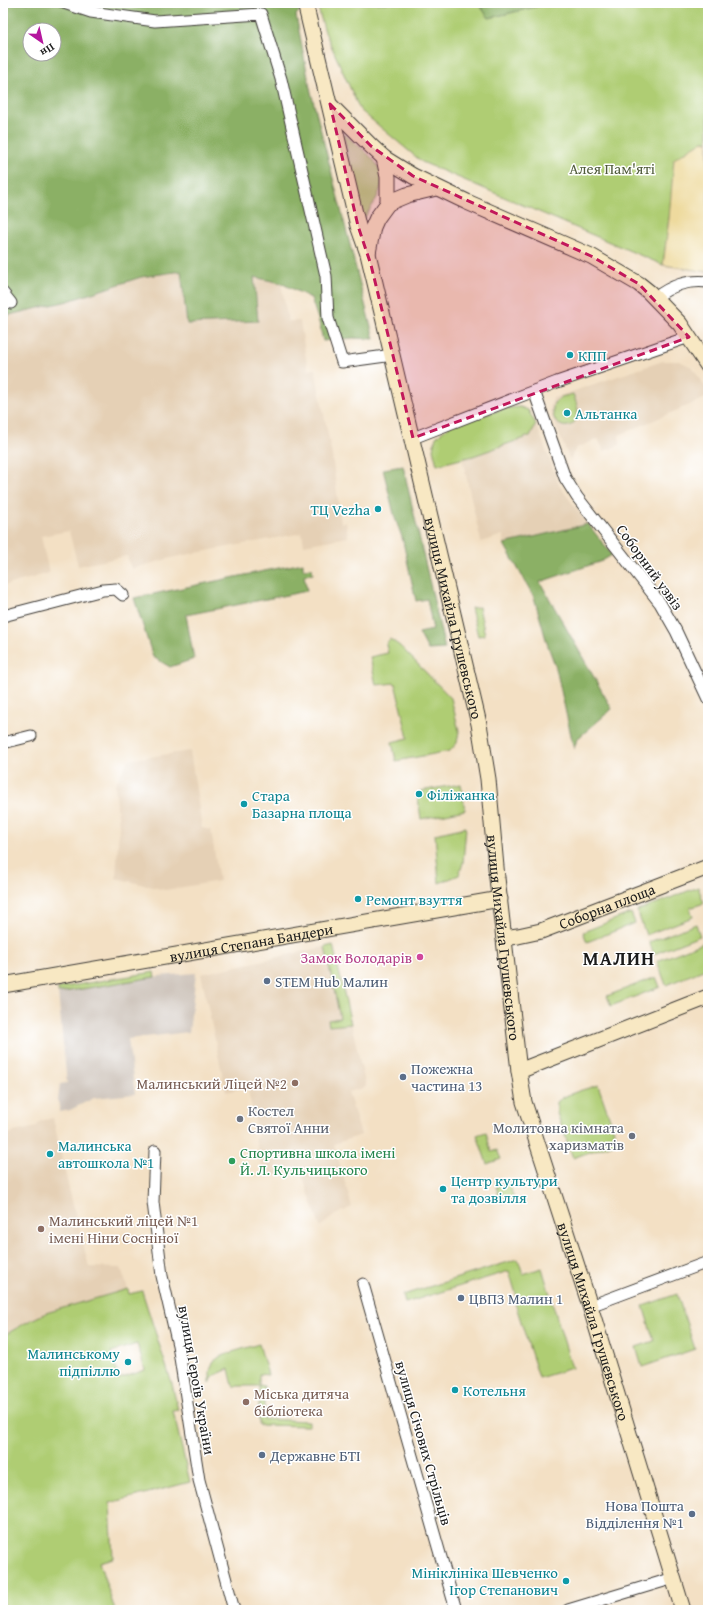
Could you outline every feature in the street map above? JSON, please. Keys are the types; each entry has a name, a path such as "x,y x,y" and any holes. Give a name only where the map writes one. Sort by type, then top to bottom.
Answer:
{"street":[{"path":"64,3 91,12 155,21 261,14 281,79 326,276 328,318 342,362 393,355"},
{"name":"вулиця Михайла Грушевського","path":"305,3 358,226 368,254 413,438 483,742 518,1071 524,1102 590,1306 683,1610"},
{"path":"330,104 358,135 384,158 413,176 436,188 603,262 640,284 656,298 680,324 708,366"},
{"path":"384,158 388,177 388,203"},
{"path":"368,254 373,227 377,218 388,203 407,195 436,188"},
{"path":"656,298 663,292 679,284 688,282 708,282"},
{"path":"3,294 11,303"},
{"path":"413,438 534,391 689,336"},
{"name":"Соборний узвіз","path":"534,391 565,478 577,496 660,603 676,631 708,699"},
{"path":"3,616 103,590 116,589 123,595"},
{"path":"3,743 31,736"},
{"name":"Соборна площа","path":"504,938 525,935 546,929 708,867"},
{"name":"вулиця Степана Бандери","path":"3,985 500,900"},
{"path":"518,1071 708,997"},
{"name":"вулиця Героїв України","path":"155,1151 154,1202 162,1276 178,1345 199,1480 234,1610"},
{"path":"590,1306 708,1262"},
{"name":"вулиця Січових Стрільців","path":"363,1284 456,1610"},
{"path":"568,1610 674,1578"}],"highlighted area":[{"path":"330,104 371,146 413,176 591,256 639,284 689,337 413,438 371,265 358,226"}],"shaded area":[{"path":"182,270 221,323 258,321 253,277 281,283 288,321 300,321 308,370 315,369 332,455 341,523 346,522 348,537 304,545 302,533 175,557 131,569 127,556 78,566 69,531 41,536 49,573 3,586 3,311 10,315 68,301 141,277"},
{"path":"663,361 679,361 692,367 708,391 708,397 619,435 620,445 604,451 598,439 576,448 570,460 550,412 553,398"},
{"path":"536,424 560,487 588,524 504,544 503,535 481,542 462,458 473,456 529,436"},
{"path":"190,751 202,828 211,830 219,881 165,890 116,878 119,826 115,785 128,760"},
{"name":"Малинський Ліцей №2","path":"333,945 366,1087 348,1092 361,1135 334,1144 352,1207 335,1215 320,1227 300,1168 265,1178 255,1138 259,1137 247,1087 226,1092 201,974"},
{"path":"196,973 189,1032 128,1039 135,1094 94,1098 70,1110 60,1112 58,1100 60,1084 67,1083 58,993 159,976"},
{"name":"Малинський ліцей №1 імені Ніни Сосніної","path":"53,1118 89,1267 121,1268 128,1289 46,1313 3,1336 3,1142 8,1140 7,1135 36,1127 40,1121"}],"green space":[{"path":"3,3 365,3 317,5 302,8 296,15 310,88 374,339 353,338 323,341 319,322 311,298 281,283 254,277 258,321 187,324 181,271 141,277 68,301 9,315 3,311"},
{"name":"Алея Пам'яті","path":"365,3 478,3 489,18 552,3 708,3 708,142 703,141 669,218 663,265 422,162 360,110 325,32 317,5"},
{"path":"478,3 552,3 489,18"},
{"path":"343,133 376,163 382,179 378,196 363,220"},
{"path":"573,394 578,410 576,419 572,424 563,426 555,419 553,412 554,403 561,397"},
{"path":"520,407 528,410 536,424 530,436 473,456 437,465 433,449 436,437 451,425 507,408"},
{"path":"403,466 445,649 428,650 419,633 433,630 427,599 416,601 402,537 395,518 383,469"},
{"path":"588,524 612,555 602,561 540,582 612,709 577,739 574,749 556,668 534,597 504,544"},
{"path":"303,563 303,569 312,568 313,574 304,575 307,591 186,615 194,659 170,667 153,657 134,598"},
{"path":"479,607 485,635 478,636 471,608"},
{"path":"390,639 400,646 451,698 459,731 457,743 450,751 396,761 392,742 408,738 395,683 376,685 370,657 388,653 386,644"},
{"path":"461,784 465,810 421,819 418,798 421,797 420,791"},
{"path":"466,827 463,863 459,875 439,883 435,834"},
{"path":"698,887 704,903 690,908 693,917 646,935 637,911"},
{"path":"631,913 635,923 587,942 583,932"},
{"path":"696,924 700,936 654,954 649,942"},
{"path":"703,943 706,950 708,950 708,968 666,985 657,961"},
{"path":"333,945 351,1024 329,1026 328,1020 340,1018 325,947"},
{"path":"154,972 155,977 58,993 58,988"},
{"path":"656,977 660,987 611,1006 607,996"},
{"path":"598,1085 618,1142 573,1158 557,1113 557,1102 570,1094"},
{"path":"486,1132 491,1152 497,1150 501,1159 487,1164 477,1135"},
{"path":"509,1182 514,1200 501,1203 496,1186"},
{"path":"518,1259 523,1274 542,1268 572,1368 539,1378 515,1303 518,1301 509,1271 405,1303 403,1295"},
{"path":"128,1289 129,1294 142,1291 172,1384 178,1410 173,1411 190,1482 110,1503 113,1558 99,1562 115,1610 3,1610 3,1336 46,1313","holes":["137,1344 145,1370 119,1379 111,1352"]},
{"path":"677,1294 695,1349 642,1367 636,1347 654,1341 643,1306"},
{"path":"259,1344 268,1375 259,1374 259,1385 264,1386 264,1419 309,1421 309,1426 259,1425 259,1386 233,1386 229,1369 213,1376 210,1384 210,1371 213,1362 222,1355"}],"sand":[{"path":"703,141 708,142 708,272 663,265 674,159"}],"place":[{"name":"КПП","path":"570,355"},
{"name":"Альтанка","path":"567,413"},
{"name":"ТЦ Vezha","path":"378,509"},
{"name":"Філіжанка","path":"419,794"},
{"name":"Стара Базарна площа","path":"244,804"},
{"name":"Ремонт взуття","path":"358,899"},
{"name":"Замок Володарів","path":"420,957"},
{"name":"STEM Hub Малин","path":"267,981"},
{"name":"Пожежна частина 13","path":"403,1077"},
{"name":"Малинський Ліцей №2","path":"295,1083"},
{"name":"Костел Святої Анни","path":"240,1119"},
{"name":"Молитовна кімната харизматів","path":"632,1136"},
{"name":"Малинська автошкола №1","path":"50,1154"},
{"name":"Спортивна школа імені Й. Л. Кульчицького","path":"232,1161"},
{"name":"Центр культури та дозвілля","path":"443,1189"},
{"name":"Малинський ліцей №1 імені Ніни Сосніної","path":"41,1229"},
{"name":"ЦВПЗ Малин 1","path":"461,1298"},
{"name":"Малинському підпіллю","path":"128,1362"},
{"name":"Котельня","path":"455,1390"},
{"name":"Міська дитяча бібліотека","path":"246,1402"},
{"name":"Державне БТІ","path":"262,1455"},
{"name":"Нова Пошта Відділення №1","path":"692,1514"},
{"name":"Мініклініка Шевченко Ігор Степанович","path":"566,1581"}],"district":[{"name":"МАЛИН","path":"619,958"}]}
